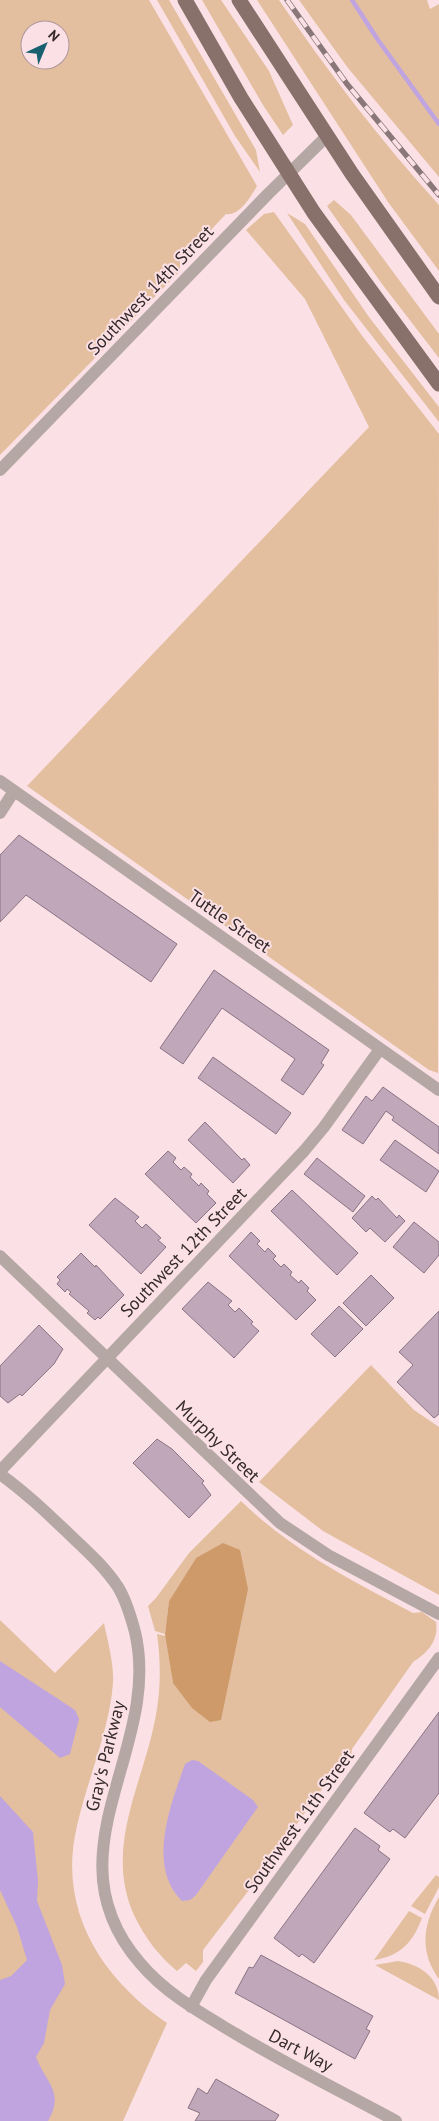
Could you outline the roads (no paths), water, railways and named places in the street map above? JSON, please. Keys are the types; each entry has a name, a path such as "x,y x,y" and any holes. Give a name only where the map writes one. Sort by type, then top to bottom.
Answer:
{"main road":[{"path":"185,0 241,98 288,173 367,289 439,384"},
{"path":"239,0 395,238 439,297"}],"street":[{"name":"Southwest 14th Street","path":"0,470 288,173 327,136"},
{"name":"Tuttle Street","path":"0,781 439,1090"},
{"path":"0,813 14,791"},
{"name":"Southwest 12th Street","path":"0,1472 304,1151 324,1128 380,1049"},
{"name":"Murphy Street","path":"0,1256 280,1523 328,1555 439,1614"},
{"name":"Gray's Parkway","path":"0,1472 32,1499 96,1560 119,1588 132,1618 140,1671 138,1700 136,1716 107,1814 102,1843 101,1869 108,1903 125,1943 154,1979 191,2007"},
{"name":"Southwest 11th Street","path":"191,2007 206,1980 439,1658"},
{"name":"Dart Way","path":"191,2007 258,2047 396,2121"}],"waterway":[{"path":"352,0 378,40 439,124"}],"railway":[{"path":"287,0 347,84 439,195"}]}
